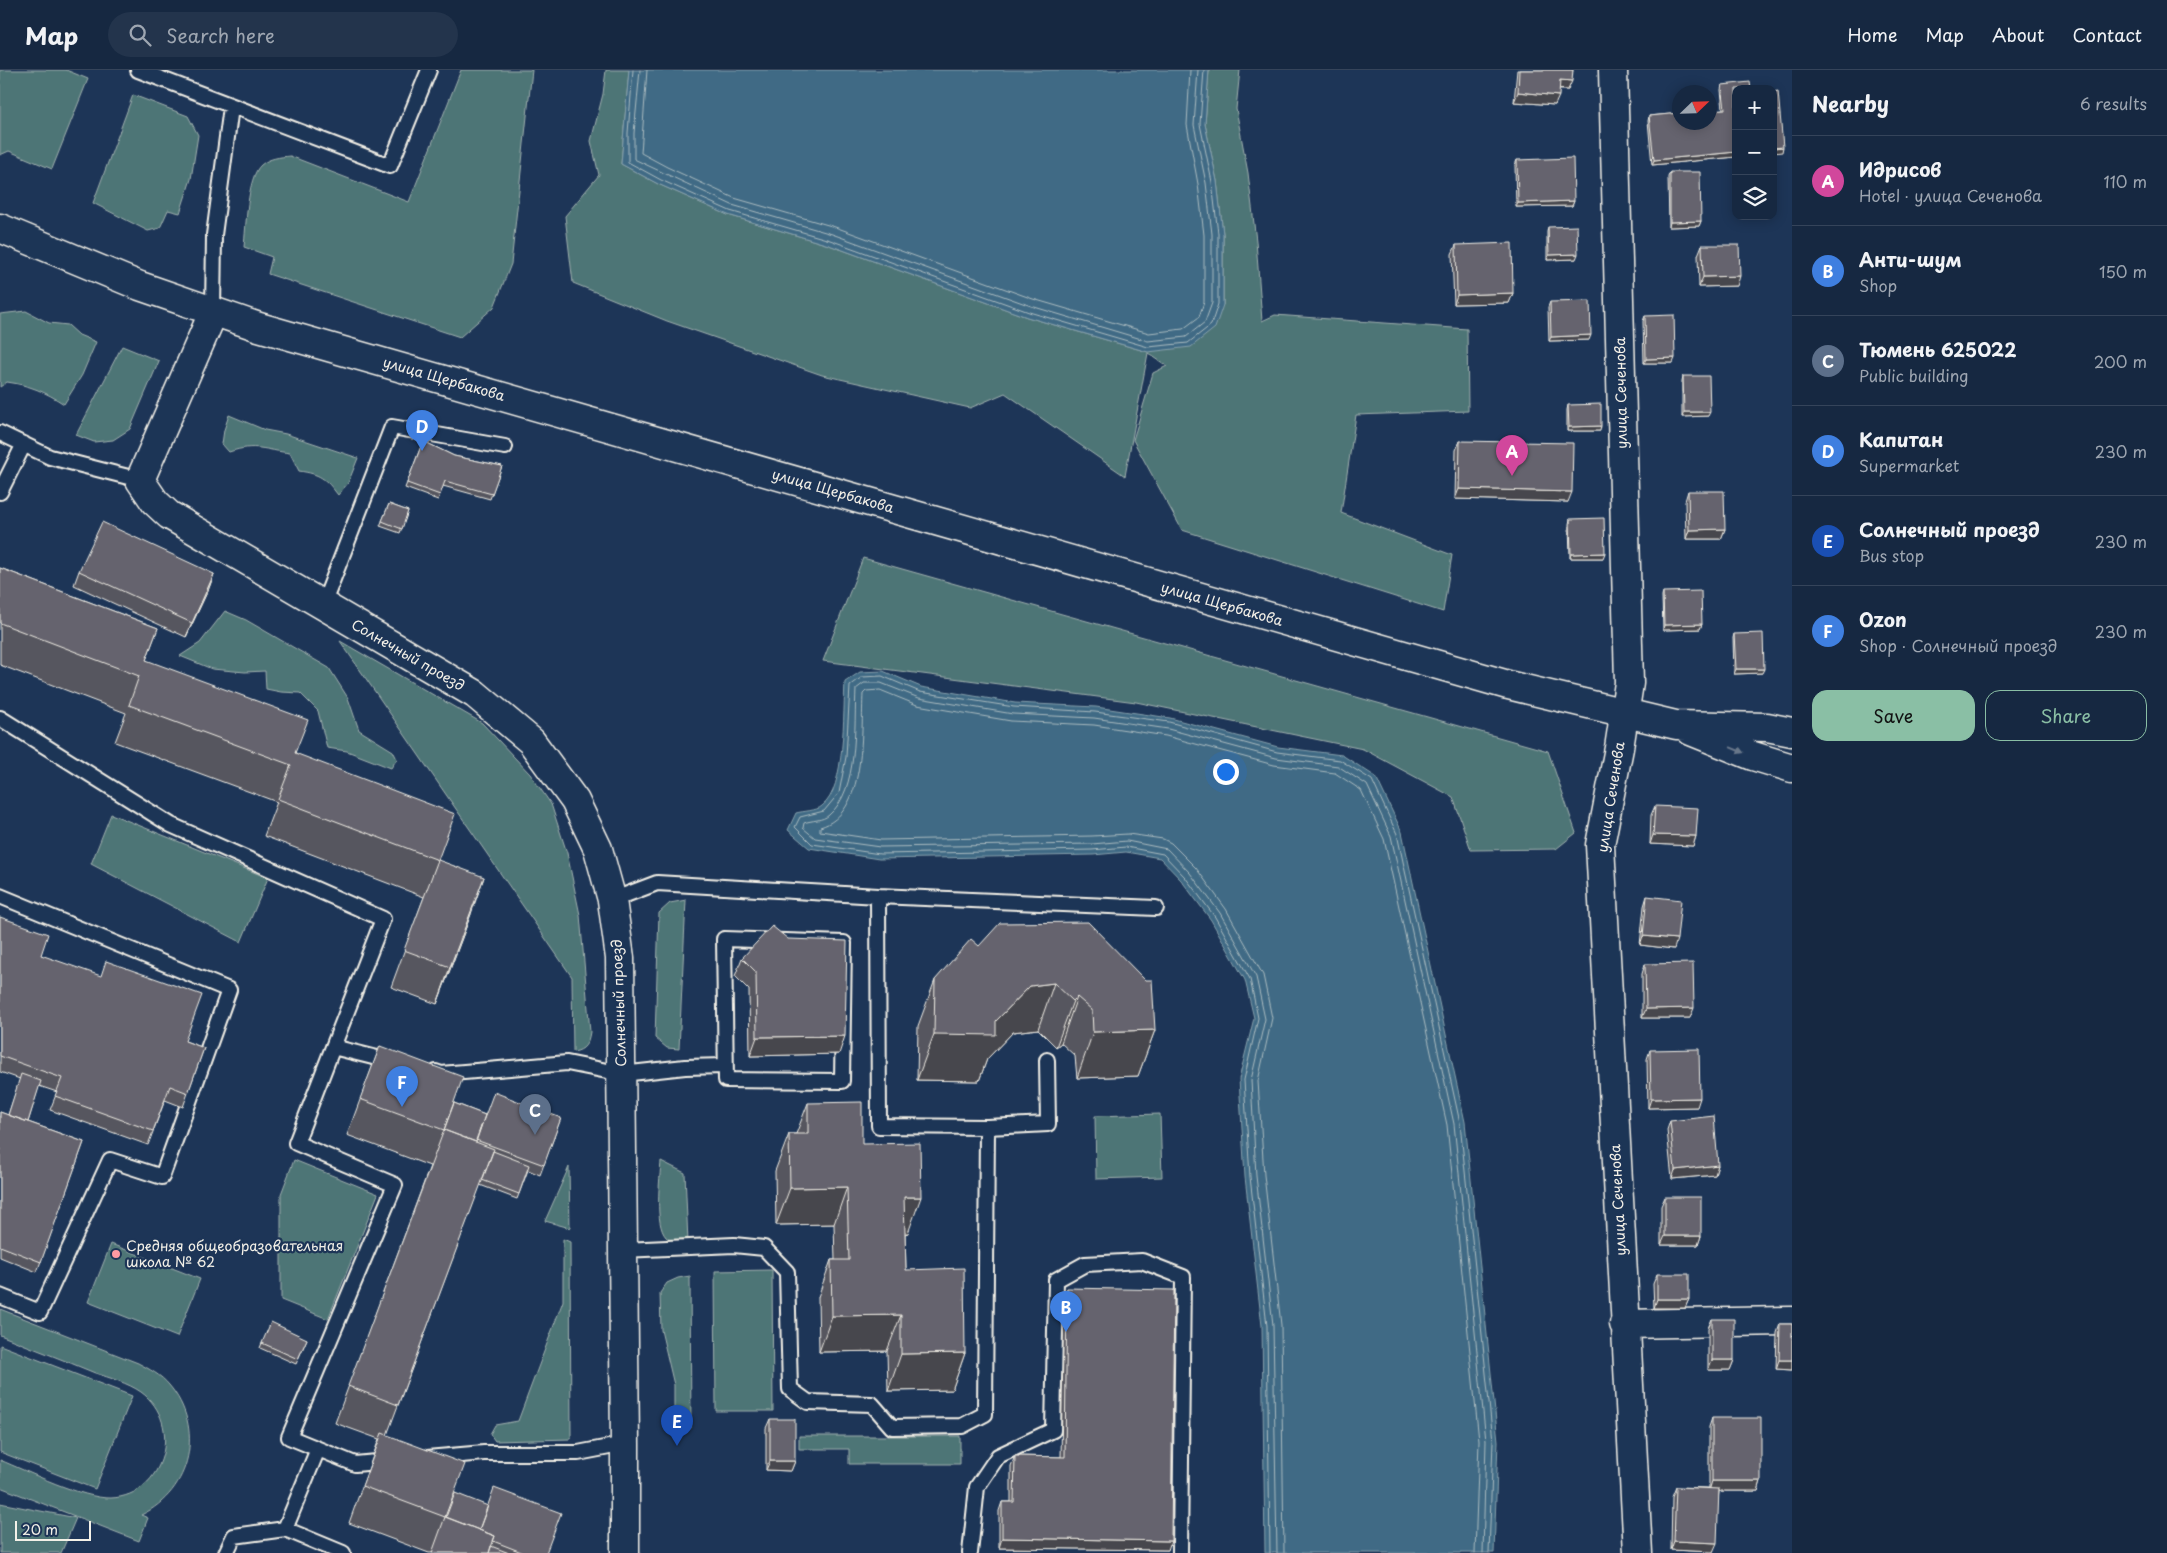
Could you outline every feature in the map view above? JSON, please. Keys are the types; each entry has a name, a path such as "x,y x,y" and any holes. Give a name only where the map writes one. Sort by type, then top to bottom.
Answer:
{"street":[{"name":"улица Сеченова","path":"1613,70 1629,683 1625,714 1600,845 1624,1324 1638,1553"},
{"name":"улица Щербакова","path":"0,228 140,286 214,312 1508,685 1676,725 1753,756 1792,768"},
{"path":"140,480 214,312"},
{"name":"Солнечный проезд","path":"140,480 155,502 170,515 475,694 531,741 575,801 598,849 612,900 620,958 626,1444 625,1553"},
{"name":"улица Щербакова","path":"1676,725 1767,727 1792,732"},
{"path":"1624,1324 1792,1321"}],"lane":[{"path":"138,70 390,166 429,70"},
{"path":"214,312 214,235 231,107"},
{"path":"322,605 392,427 505,447"},
{"path":"0,433 50,457 140,480"},
{"path":"0,492 24,444"},
{"path":"0,718 171,825 383,919 296,1143 395,1185 289,1437 355,1464 484,1453 578,1453 626,1444"},
{"path":"612,900 657,883 878,896 1156,908"},
{"path":"0,896 229,990 162,1177 110,1160 40,1312 0,1296"},
{"path":"878,896 879,1126 987,1127 1048,1124 1047,1060"},
{"path":"724,939 844,943 842,1081 726,1080 725,1066 724,939"},
{"path":"333,1047 405,1065"},
{"path":"423,1069 441,1074 567,1063 622,1074 725,1066"},
{"path":"624,1250 734,1245 764,1248 787,1272 790,1389 808,1402 872,1404 892,1427 962,1426 986,1414 987,1127"},
{"path":"970,1553 977,1487 998,1456 1053,1430 1056,1280 1085,1264 1142,1261 1184,1276 1180,1553"},
{"path":"285,1529 318,1449"},
{"path":"226,1553 234,1536 285,1529 344,1553"}],"green space":[{"path":"0,70 66,70 88,79 52,169 9,151 0,155"},
{"path":"461,70 532,70 511,264 494,307 460,337 268,274 272,257 244,247 250,191 256,171 261,165 271,159 290,156 409,202"},
{"path":"606,70 629,70 621,164 658,184 728,215 829,245 1027,317 1148,352 1223,305 1223,234 1217,181 1205,124 1209,70 1240,70 1236,109 1248,173 1256,241 1262,321 1275,315 1467,329 1468,411 1356,415 1341,513 1452,555 1443,612 1182,530 1133,440 1153,373 1167,366 1148,353 1125,476 1005,393 970,408 822,375 667,321 573,283 565,216 599,175 591,141 603,94"},
{"path":"133,95 188,116 198,135 191,179 180,213 168,210 160,228 148,231 93,203"},
{"path":"26,311 49,323 68,325 79,335 96,342 82,375 64,404 51,396 23,385 7,382 0,387 0,314"},
{"path":"122,346 159,361 130,429 113,440 94,442 76,435"},
{"path":"229,415 265,430 286,434 358,458 348,483 338,495 322,478 299,471 290,453 260,448 238,449 229,452 222,444"},
{"path":"863,558 1548,751 1576,833 1556,849 1471,850 1453,797 1363,749 1136,702 823,661"},
{"path":"225,611 246,620 329,668 348,698 359,730 393,751 397,759 391,768 347,751 327,748 318,711 300,693 266,689 265,671 245,672 212,669 180,656 200,643"},
{"path":"340,641 482,723 530,774 551,804 567,853 580,915 590,1032 587,1043 580,1050 573,1052 572,977"},
{"path":"111,814 268,878 241,942 91,864"},
{"path":"686,900 679,1049 667,1048 655,1038 659,913 670,903"},
{"path":"1160,1114 1162,1177 1096,1179 1095,1116"},
{"path":"294,1160 378,1194 328,1319 281,1300 281,1194"},
{"path":"661,1161 685,1173 688,1242 671,1240 662,1231 659,1212"},
{"path":"569,1167 570,1228 545,1221"},
{"path":"563,1239 570,1242 571,1439 495,1441 490,1434 495,1425 518,1421 563,1301"},
{"path":"111,1244 200,1279 177,1337 88,1302"},
{"path":"772,1270 773,1411 716,1411 715,1271"},
{"path":"690,1276 691,1428 674,1427 674,1385 661,1330 660,1293 667,1283 678,1278"},
{"path":"0,1309 138,1363 162,1378 180,1402 187,1420 189,1438 188,1457 182,1474 172,1490 158,1504 141,1515 148,1518 139,1541 0,1487 0,1460 55,1484 86,1494 111,1498 130,1494 145,1485 156,1472 162,1456 165,1439 162,1421 154,1405 141,1392 125,1383 0,1335"},
{"path":"0,1345 132,1396 95,1489 0,1452"},
{"path":"799,1436 960,1436 960,1464 849,1464 849,1449 799,1449"},
{"path":"0,1503 76,1518 61,1553 0,1553"}],"water":[{"path":"629,70 1209,70 1205,124 1217,181 1223,234 1223,305 1215,328 1191,347 1148,352 1027,317 829,245 728,215 658,184 621,164"},
{"path":"883,671 921,687 1015,703 1096,707 1170,718 1278,747 1342,755 1376,777 1402,832 1465,1122 1498,1441 1494,1553 1265,1553 1262,1326 1245,1177 1239,1079 1254,1018 1245,980 1211,920 1181,880 1160,858 1126,852 1093,855 879,859 809,848 788,830 796,813 820,808 830,797 835,784 842,749 845,682 860,672"}],"building":[{"path":"1519,70 1573,70 1572,81 1560,80 1559,96 1518,92"},
{"path":"1750,82 1750,85 1732,85 1732,152 1654,160 1649,116 1672,114 1672,130 1717,130 1717,110 1725,109 1722,85"},
{"path":"1777,91 1783,147 1777,148 1777,130"},
{"path":"1573,158 1574,201 1518,203 1517,160"},
{"path":"1670,172 1700,172 1701,221 1670,222"},
{"path":"1577,226 1578,254 1549,255 1548,227"},
{"path":"1512,243 1513,293 1457,295 1456,245"},
{"path":"1702,245 1739,245 1740,276 1703,277"},
{"path":"1590,301 1591,335 1551,337 1550,302"},
{"path":"1674,315 1675,358 1646,359 1645,316"},
{"path":"1683,376 1709,376 1710,412 1684,412"},
{"path":"1601,404 1601,426 1569,427 1568,405"},
{"path":"423,441 454,456 502,466 492,494 445,481 440,495 407,483"},
{"path":"1460,441 1573,443 1572,492 1459,489"},
{"path":"1688,491 1724,491 1725,529 1689,530"},
{"path":"389,504 408,511 402,529 382,521"},
{"path":"1604,518 1605,553 1571,554 1570,519"},
{"path":"102,522 214,574 192,623 79,571"},
{"path":"0,568 158,628 146,660 308,720 295,753 455,814 438,860 278,799 291,765 129,705 139,676 0,623"},
{"path":"1701,591 1702,624 1664,625 1663,592"},
{"path":"1763,633 1764,669 1736,669 1734,634"},
{"path":"1655,806 1698,808 1696,836 1653,835"},
{"path":"438,860 484,877 450,967 404,950"},
{"path":"1647,896 1681,900 1677,939 1643,936"},
{"path":"0,917 48,934 41,955 101,976 106,961 202,995 185,1041 204,1048 188,1093 170,1086 153,1131 55,1096 62,1078 0,1056"},
{"path":"1088,922 1145,980 1152,980 1155,1030 1093,1032 1092,1010 1077,997 1073,1001 1054,983 1030,986 996,1021 996,1035 934,1034 935,980 971,939 979,946 1000,923"},
{"path":"772,926 788,939 847,941 845,1036 757,1037 756,972 742,958"},
{"path":"1693,963 1694,1008 1646,1009 1645,964"},
{"path":"380,1046 463,1077 444,1130 360,1099"},
{"path":"1699,1049 1700,1098 1651,1099 1650,1050"},
{"path":"21,1074 41,1081 28,1122 8,1115"},
{"path":"494,1092 561,1118 544,1165 476,1140"},
{"path":"862,1102 862,1144 920,1143 921,1197 904,1197 906,1270 964,1268 965,1353 901,1354 901,1315 832,1316 831,1260 849,1260 847,1187 790,1188 789,1134 808,1134 808,1103"},
{"path":"454,1103 485,1115 476,1142 444,1130"},
{"path":"0,1112 84,1142 41,1262 0,1246"},
{"path":"1714,1116 1718,1165 1675,1170 1670,1121"},
{"path":"444,1130 494,1149 398,1405 348,1386"},
{"path":"493,1151 529,1165 519,1194 482,1180"},
{"path":"1665,1197 1701,1197 1701,1236 1665,1236"},
{"path":"1657,1274 1689,1274 1689,1299 1657,1299"},
{"path":"1067,1288 1174,1290 1171,1541 1002,1538 1002,1502 1014,1502 1015,1456 1065,1457"},
{"path":"1712,1319 1734,1319 1734,1360 1712,1360"},
{"path":"271,1322 307,1339 298,1359 262,1343"},
{"path":"1780,1324 1792,1324 1792,1360 1779,1360"},
{"path":"1712,1418 1761,1418 1761,1481 1712,1481"},
{"path":"770,1419 795,1419 795,1461 770,1461"},
{"path":"382,1433 465,1464 445,1517 362,1486"},
{"path":"1676,1487 1719,1489 1717,1543 1674,1541"},
{"path":"494,1488 561,1513 546,1553 524,1553 493,1541 495,1536 479,1530"},
{"path":"455,1493 488,1506 479,1530 446,1517"},
{"path":"445,1517 495,1536 489,1553 432,1553"},
{"path":"491,1546 509,1553 489,1553"}],"place":[{"name":"Капитан","path":"422,451"},
{"name":"Идрисов","path":"1512,476"},
{"name":"Ozon","path":"402,1107"},
{"name":"Тюмень 625022","path":"535,1135"},
{"name":"Средняя общеобразовательная школа № 62","path":"116,1254"},
{"name":"Анти-шум","path":"1066,1332"},
{"name":"Солнечный проезд","path":"677,1446"}]}
